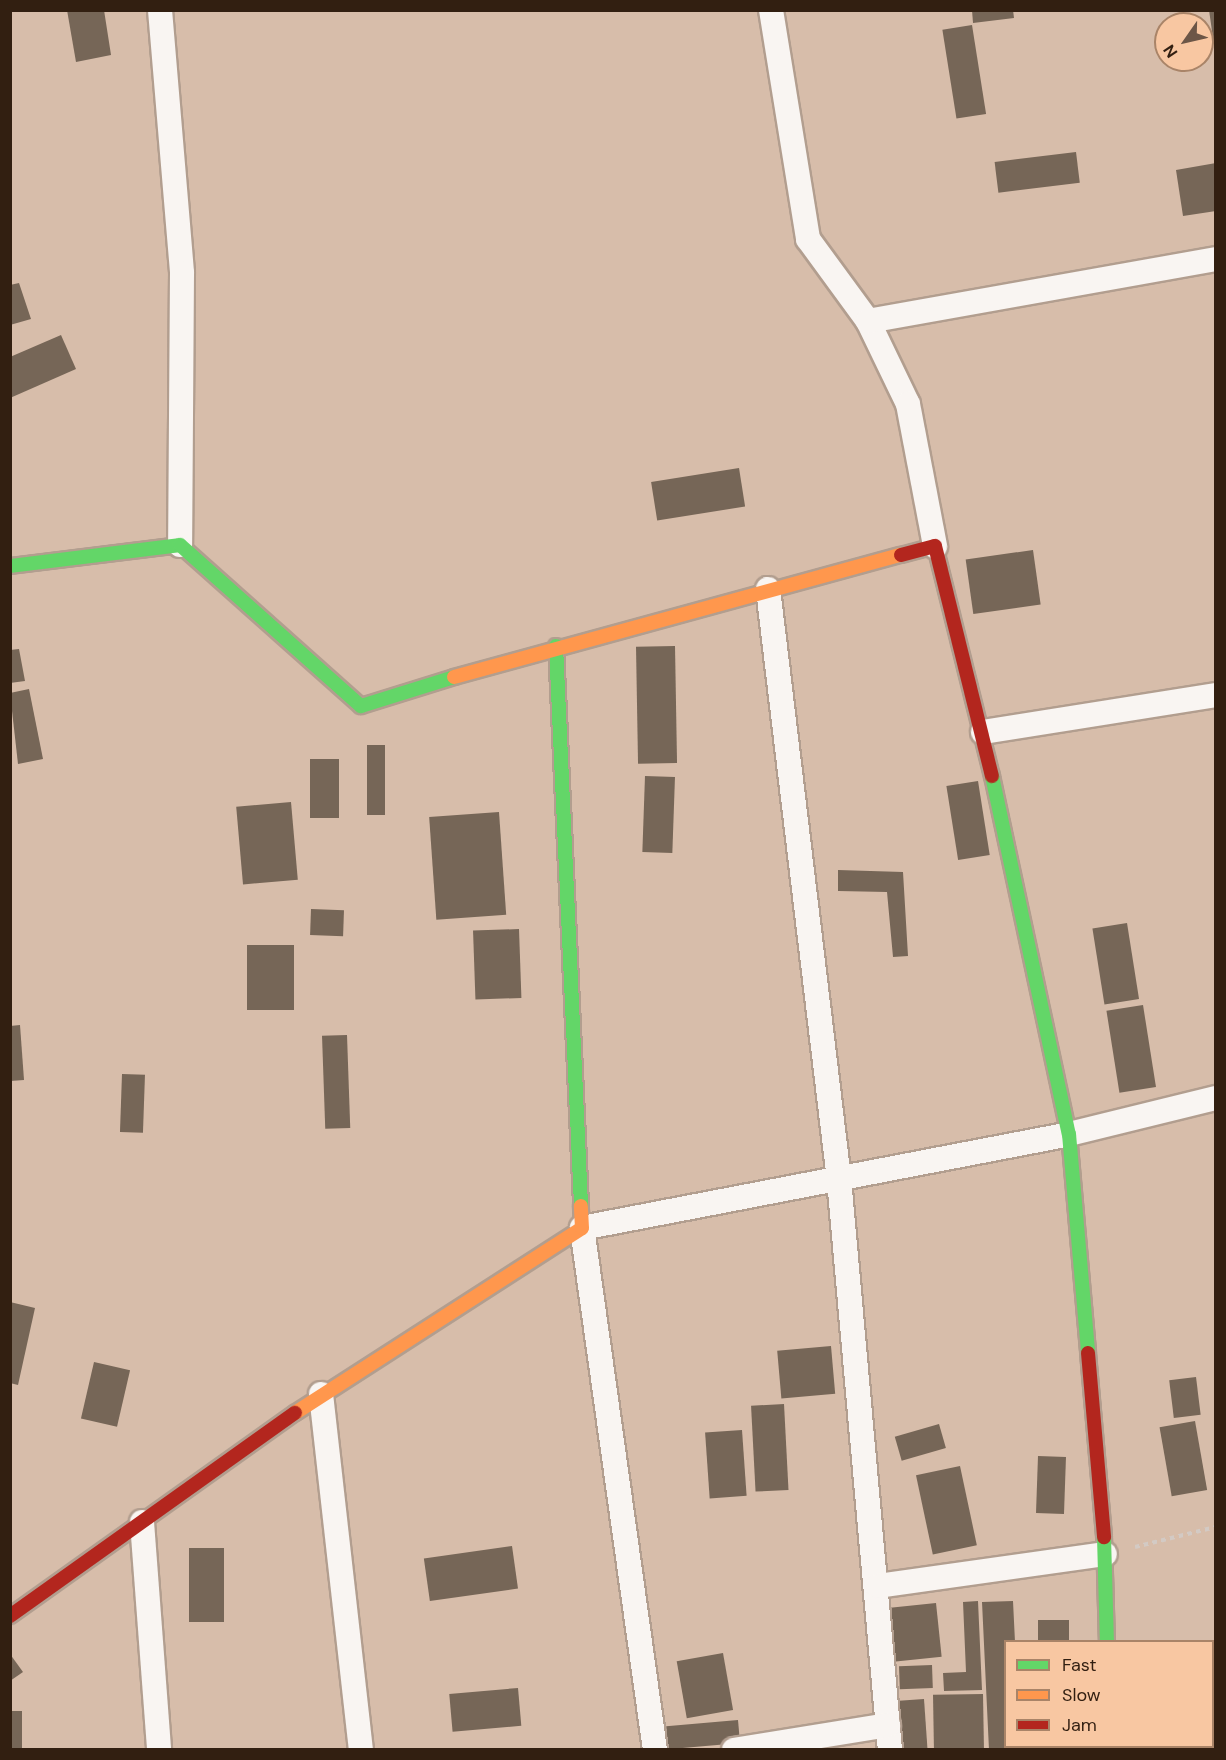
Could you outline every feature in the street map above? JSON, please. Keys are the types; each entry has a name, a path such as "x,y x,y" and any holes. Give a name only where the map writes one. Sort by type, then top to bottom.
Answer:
{"street":[{"path":"160,10 182,273 180,545"},
{"path":"771,10 808,239 868,321 908,404 935,546 983,732 1069,1134 1105,1554 1107,1640"},
{"path":"868,321 1215,259"},
{"path":"10,566 180,545 361,706 556,646 935,546"},
{"path":"768,590 839,1179 878,1586 890,1749"},
{"path":"556,646 582,1228 655,1749"},
{"path":"983,732 1215,695"},
{"path":"10,1616 321,1394 582,1228 1069,1134 1215,1098"},
{"path":"321,1394 361,1749"},
{"path":"142,1522 159,1749"},
{"path":"878,1586 1105,1554"},
{"path":"734,1749 888,1725"}],"path":[{"path":"1105,1554 1215,1527"}],"building":[{"path":"67,10 104,10 111,55 76,62"},
{"path":"972,10 1013,10 1014,18 973,23"},
{"path":"1209,10 1216,10 1216,45 1214,45 1214,12"},
{"path":"972,25 986,114 956,119 942,30"},
{"path":"1076,152 1080,183 998,193 995,162"},
{"path":"1216,163 1216,211 1183,216 1176,170"},
{"path":"19,283 31,319 10,325 10,285"},
{"path":"61,335 76,369 10,398 10,357"},
{"path":"739,468 745,507 657,520 651,482"},
{"path":"1033,550 1041,604 973,614 966,559"},
{"path":"675,646 677,763 638,764 636,647"},
{"path":"19,649 25,681 10,683 10,650"},
{"path":"29,689 43,759 18,764 10,693"},
{"path":"367,745 385,745 385,815 367,815"},
{"path":"310,759 339,759 339,818 310,818"},
{"path":"645,776 675,777 672,853 642,852"},
{"path":"978,781 990,855 958,860 946,786"},
{"path":"291,802 298,880 243,884 236,807"},
{"path":"499,812 506,915 436,920 429,817"},
{"path":"838,870 903,872 908,956 893,957 887,892 838,891"},
{"path":"311,909 344,910 343,936 310,935"},
{"path":"1127,923 1139,999 1104,1005 1092,928"},
{"path":"519,929 521,998 475,1000 473,931"},
{"path":"247,945 294,945 294,1010 247,1010"},
{"path":"1143,1005 1156,1087 1119,1093 1106,1011"},
{"path":"20,1025 24,1080 10,1081 10,1026"},
{"path":"347,1035 350,1128 325,1129 322,1036"},
{"path":"122,1074 145,1075 143,1133 120,1132"},
{"path":"10,1302 35,1308 18,1385 10,1383"},
{"path":"831,1346 835,1394 781,1399 777,1351"},
{"path":"94,1362 130,1370 117,1427 81,1419"},
{"path":"1196,1377 1201,1415 1174,1418 1169,1380"},
{"path":"784,1404 789,1490 756,1492 751,1406"},
{"path":"1195,1421 1207,1490 1172,1496 1160,1427"},
{"path":"939,1424 946,1448 902,1461 895,1437"},
{"path":"742,1430 747,1496 710,1498 705,1433"},
{"path":"1038,1456 1066,1457 1064,1514 1036,1513"},
{"path":"960,1466 977,1545 933,1555 916,1475"},
{"path":"512,1546 518,1589 430,1601 424,1558"},
{"path":"189,1548 224,1548 224,1622 189,1622"},
{"path":"978,1601 982,1690 944,1691 943,1673 966,1672 963,1602"},
{"path":"1013,1601 1015,1640 1004,1640 1004,1748 1021,1750 989,1750 982,1602"},
{"path":"936,1603 942,1657 896,1662 890,1608"},
{"path":"1038,1620 1069,1620 1069,1640 1038,1640"},
{"path":"723,1653 733,1710 687,1718 677,1661"},
{"path":"10,1654 23,1672 10,1681"},
{"path":"932,1665 933,1688 900,1689 899,1666"},
{"path":"518,1688 521,1726 453,1732 449,1694"},
{"path":"983,1694 984,1750 934,1750 933,1695"},
{"path":"924,1699 928,1750 903,1750 899,1701"},
{"path":"10,1711 22,1711 22,1750 10,1750"},
{"path":"738,1720 740,1743 668,1749 666,1726"}],"traffic: fast":[{"path":"10,566 180,545 361,706 454,677"},
{"path":"556,646 581,1206"},
{"path":"992,776 1069,1134 1088,1353"},
{"path":"1104,1537 1107,1640"}],"traffic: slow":[{"path":"454,677 901,555"},
{"path":"295,1413 582,1228 581,1206"}],"traffic: jam":[{"path":"901,555 935,546 992,776"},
{"path":"1088,1353 1104,1537"},
{"path":"10,1616 295,1413"}]}
